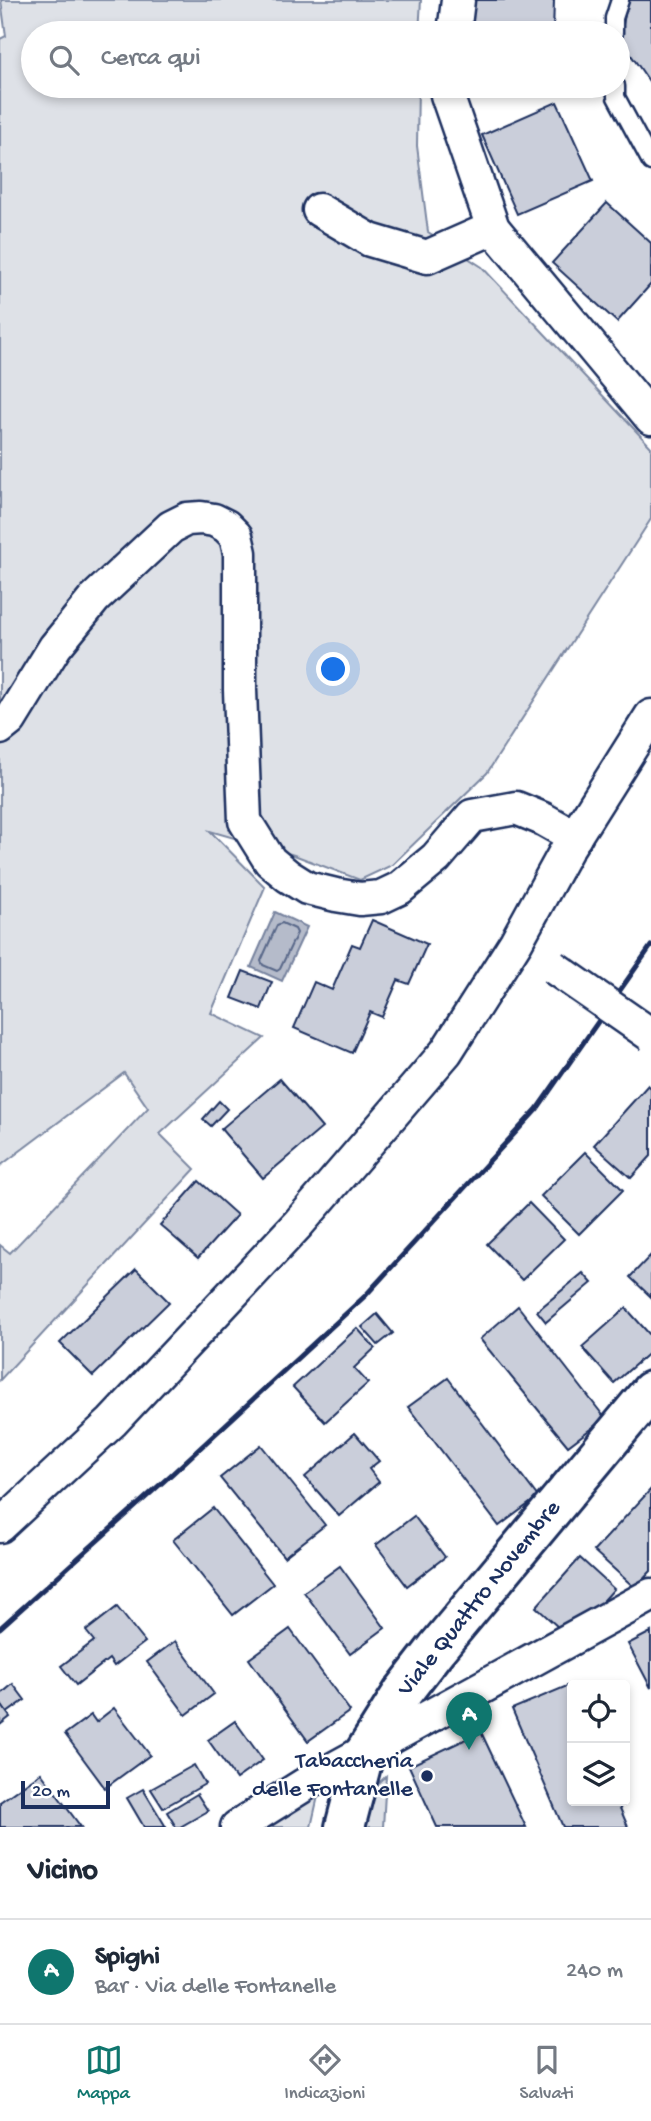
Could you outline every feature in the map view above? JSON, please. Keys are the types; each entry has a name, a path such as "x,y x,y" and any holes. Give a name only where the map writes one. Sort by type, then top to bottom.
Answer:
{"main road":[{"name":"Viale Quattro Novembre","path":"345,1827 364,1754 403,1692 651,1391"}],"street":[{"path":"455,21 458,0"},
{"path":"448,98 493,228 651,418"},
{"path":"319,210 370,240 427,257 493,228"},
{"path":"0,728 9,720 55,647 95,598 171,527 187,519 201,517 226,526 236,536 238,545 245,821 270,861 307,888 360,899 381,897 400,888 436,858 472,816 516,808 575,837"},
{"path":"0,1526 121,1413 298,1224 446,1052 516,942 575,837 651,716"},
{"path":"516,942 651,1035"},
{"path":"237,1827 304,1785 651,1595"}],"lane":[{"path":"614,21 620,0"},
{"path":"617,98 651,162"}],"shaded area":[{"path":"1,0 421,0 420,21 21,21 21,98 418,98 417,146 428,232 482,267 651,447 651,519 487,773 392,865 360,880 294,855 210,831 265,887 211,1013 264,1038 160,1134 195,1169 0,1380 0,1245 10,1253 148,1108 124,1073 0,1166 0,39 6,36"},
{"path":"386,1776 383,1827 365,1827 374,1788"},
{"path":"318,1796 311,1827 247,1827"}],"water":[{"path":"275,912 307,927 282,981 251,967"}],"building":[{"path":"471,0 554,0 553,21 470,21"},
{"path":"628,0 651,0 651,84 630,54 630,21 624,21"},
{"path":"557,102 593,181 517,214 482,135"},
{"path":"607,203 651,243 651,284 617,322 552,263"},
{"path":"372,920 427,944 409,984 398,980 382,1017 370,1012 352,1053 294,1028 314,982 332,990 352,944 360,947"},
{"path":"243,971 272,982 261,1009 232,998"},
{"path":"280,1079 322,1128 263,1178 221,1129"},
{"path":"648,1085 651,1088 651,1156 631,1178 594,1145"},
{"path":"219,1101 227,1109 211,1126 203,1119"},
{"path":"585,1152 623,1190 579,1234 541,1196"},
{"path":"199,1181 237,1215 198,1258 160,1225"},
{"path":"529,1203 564,1239 522,1280 487,1244"},
{"path":"651,1255 651,1297 630,1277"},
{"path":"136,1269 169,1302 93,1376 60,1343"},
{"path":"583,1273 592,1283 546,1322 537,1311"},
{"path":"518,1306 605,1418 568,1446 480,1339"},
{"path":"626,1308 651,1336 651,1351 614,1383 582,1347"},
{"path":"377,1314 393,1333 378,1345 362,1327"},
{"path":"357,1328 375,1348 354,1368 368,1383 325,1422 293,1387"},
{"path":"448,1378 538,1497 499,1526 408,1407"},
{"path":"355,1433 379,1461 369,1469 379,1482 339,1516 305,1477"},
{"path":"261,1445 325,1525 284,1557 220,1478"},
{"path":"651,1489 651,1571 635,1588 594,1551"},
{"path":"213,1508 273,1584 233,1615 173,1540"},
{"path":"414,1516 445,1557 407,1586 376,1545"},
{"path":"580,1558 614,1589 570,1638 536,1607"},
{"path":"340,1566 385,1628 350,1654 304,1592"},
{"path":"117,1607 145,1642 114,1666 109,1659 76,1685 61,1666 94,1641 86,1631"},
{"path":"290,1629 350,1711 308,1741 249,1659"},
{"path":"651,1632 651,1688 628,1644"},
{"path":"175,1641 214,1694 186,1715 147,1662"},
{"path":"13,1684 25,1700 7,1713 0,1703 0,1695"},
{"path":"567,1686 567,1806 619,1806 628,1827 563,1827 512,1709"},
{"path":"0,1703 10,1717 0,1725"},
{"path":"114,1708 150,1755 105,1788 65,1734 91,1715 96,1722"},
{"path":"235,1721 263,1760 236,1779 208,1740"},
{"path":"481,1732 526,1827 437,1827 409,1766"},
{"path":"194,1765 205,1784 163,1808 151,1789"},
{"path":"41,1773 81,1827 0,1827 0,1802"},
{"path":"143,1789 166,1827 144,1827 127,1798"},
{"path":"197,1794 208,1811 176,1827 167,1812"}],"railway":[{"path":"0,1628 365,1296 537,1109 651,946"}],"place":[{"name":"Spighi","path":"469,1750"},
{"name":"Tabaccheria delle Fontanelle","path":"427,1776"}]}
